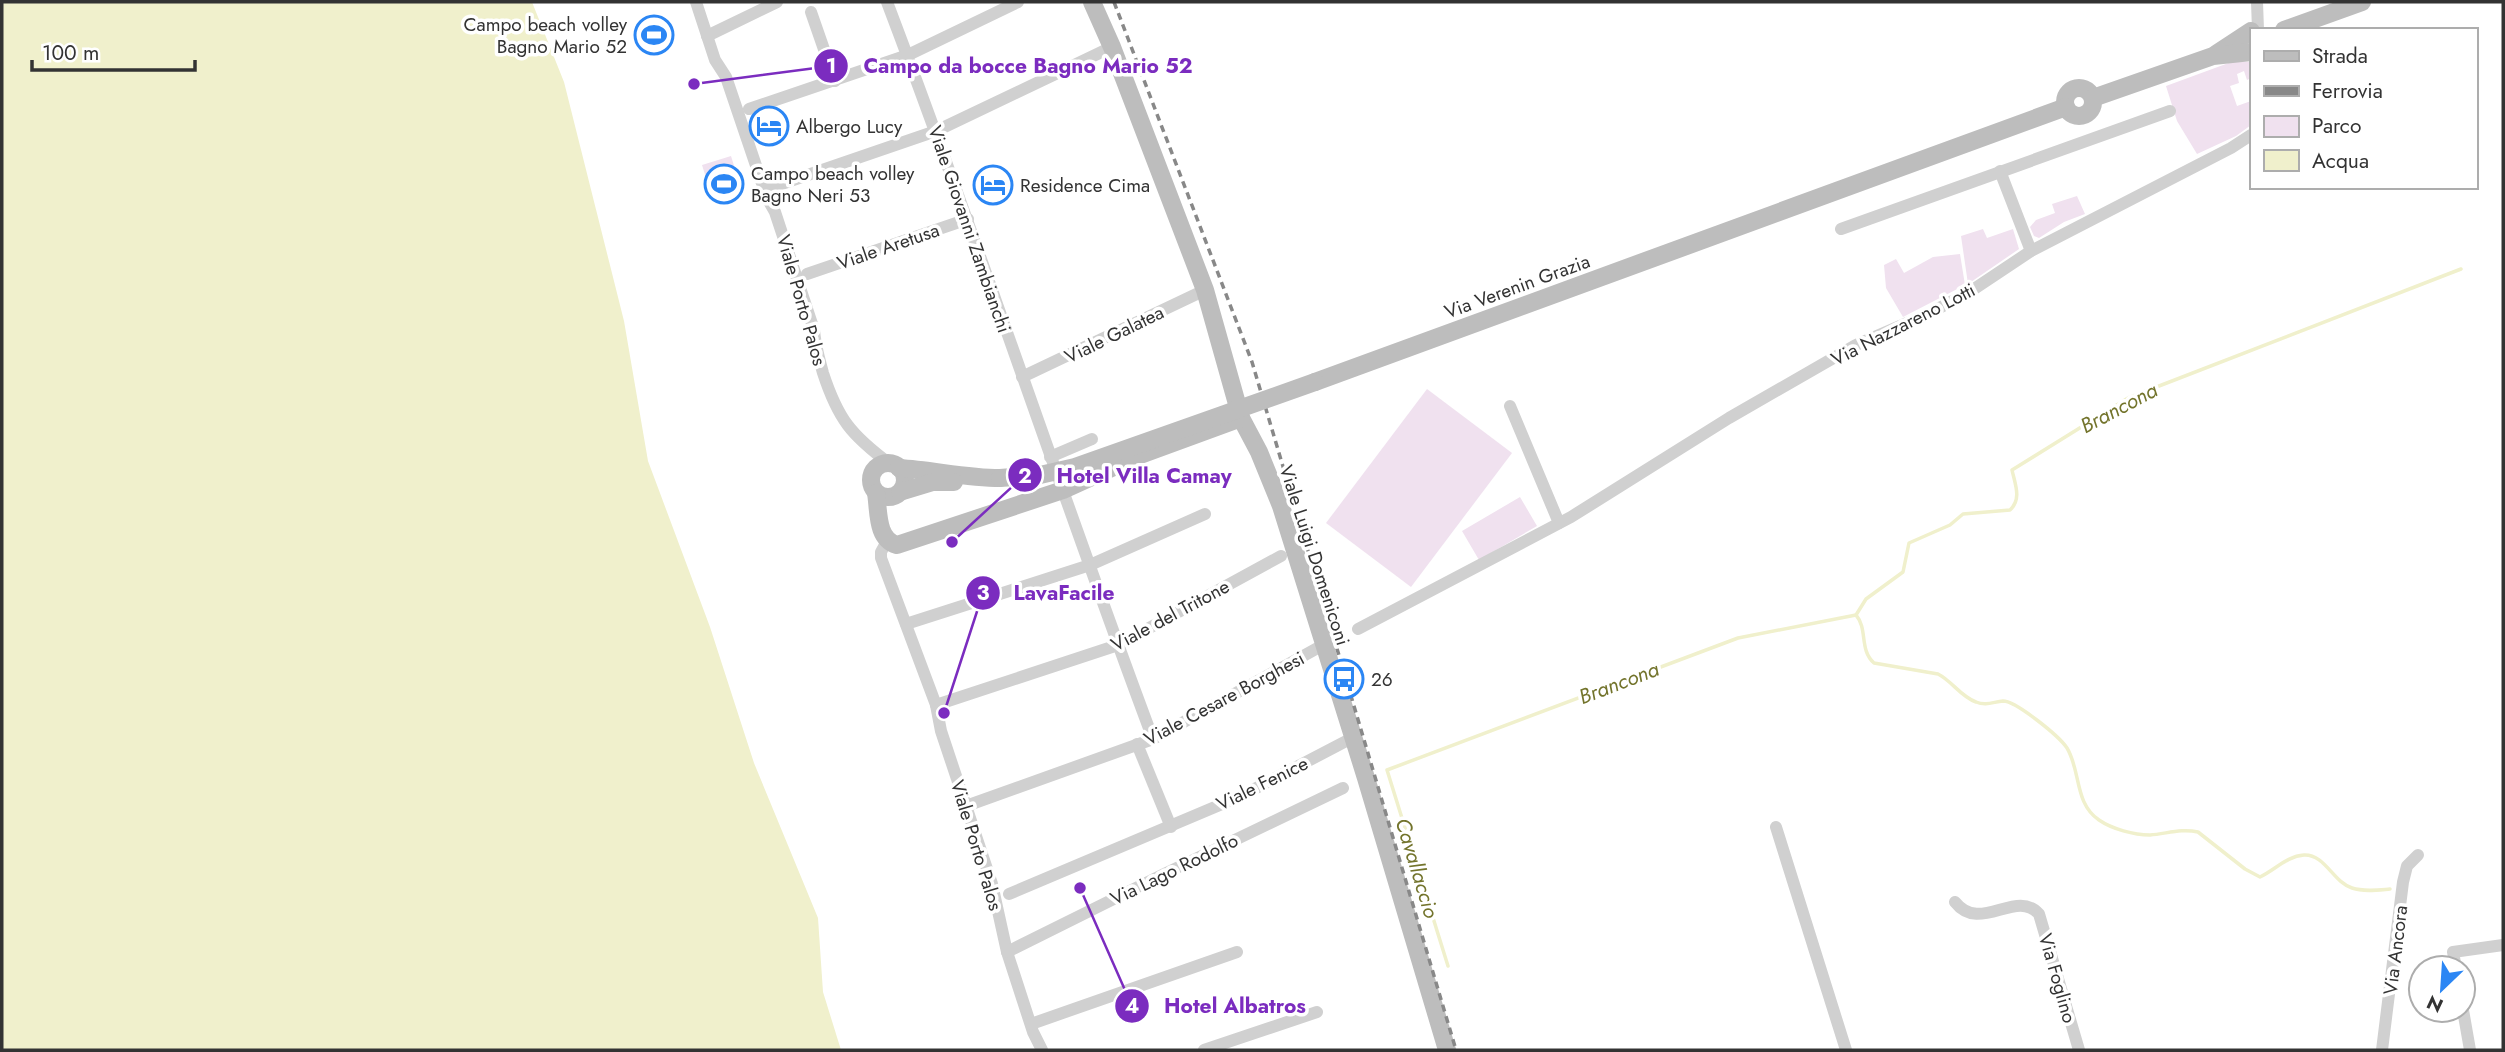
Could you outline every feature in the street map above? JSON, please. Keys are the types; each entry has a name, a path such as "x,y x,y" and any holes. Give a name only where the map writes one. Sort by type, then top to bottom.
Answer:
{"street":[{"path":"708,36 777,2"},
{"name":"Viale Giovanni Zambianchi","path":"887,2 968,219 1050,457 1153,739"},
{"path":"749,109 908,55 1018,2"},
{"name":"Viale Luigi Domeniconi","path":"1092,2 1112,47 1205,290 1241,418 1259,452 1281,506 1447,1050"},
{"path":"2256,2 2258,28"},
{"path":"2290,28 2362,2"},
{"name":"Viale Porto Palos","path":"701,3 715,60 726,77 764,190 780,225 836,409 851,431 867,447 895,466"},
{"path":"811,12 835,81"},
{"name":"Via Verenin Grazia","path":"2213,56 2250,32"},
{"path":"764,190 936,131 1112,47"},
{"name":"Via Verenin Grazia","path":"895,466 978,478 1041,475 1075,467 2066,107 2066,95 2075,88 2086,89 2093,98 2213,56 2250,52"},
{"path":"1841,229 2170,111"},
{"name":"Via Nazzareno Lotti","path":"1358,629 1559,523 1729,418 1856,345 1930,313 1971,291 2031,251 2250,136"},
{"path":"2000,171 2031,251"},
{"name":"Viale Aretusa","path":"807,274 968,219"},
{"name":"Viale Galatea","path":"1022,377 1205,290"},
{"path":"1510,406 1559,523"},
{"path":"884,534 904,477 895,466 880,466 873,473 871,484 876,493 884,534 897,545 1063,490 1140,455 1241,418"},
{"path":"1050,457 1092,439"},
{"name":"Via Verenin Grazia","path":"898,493 933,482 970,481 978,478"},
{"path":"876,493 886,497 898,493"},
{"path":"906,624 1090,565 1205,514"},
{"name":"Viale Porto Palos","path":"884,534 881,558 936,705 941,731 992,884 1007,952 1042,1050"},
{"name":"Viale del Tritone","path":"936,705 1118,645 1281,556"},
{"name":"Viale Cesare Borghesi","path":"966,806 1153,739 1323,645"},
{"name":"Viale Fenice","path":"1009,894 1241,796 1352,738"},
{"path":"1137,744 1171,827"},
{"name":"Via Lago Rodolfo","path":"1007,952 1343,788"},
{"path":"1776,827 1846,1050"},
{"name":"Via Ancora","path":"2382,1050 2403,882 2407,866 2418,855"},
{"name":"Via Foglino","path":"1955,902 1972,914 2024,905 2039,914 2079,1050"},
{"path":"2453,954 2503,946"},
{"path":"1031,1024 1237,951"},
{"path":"1204,1050 1317,1012"},
{"path":"2465,1024 2470,1050"}],"green space":[{"name":"Campo beach volley Bagno Mario 52","path":"666,22 672,38 642,48 637,32"},
{"path":"2234,61 2250,62 2250,78 2247,80 2244,71 2237,74 2239,83 2230,86 2237,106 2250,101 2250,126 2236,136 2197,154 2177,121 2166,86"},
{"path":"731,156 741,188 712,197 702,165"},
{"path":"2077,196 2085,214 2064,222 2039,238 2034,236 2030,227 2036,220 2055,213 2052,204"},
{"path":"1983,229 1987,238 2013,229 2019,249 1968,284 1961,236"},
{"path":"1960,254 1965,285 1903,317 1886,288 1884,265 1896,259 1904,273 1933,257"},
{"path":"1427,389 1512,453 1411,587 1326,523"},
{"path":"1520,497 1537,526 1479,560 1462,531"}],"water":[{"path":"2,2 532,2 564,82 624,321 648,461 710,627 754,763 818,918 823,992 841,1050 2,1050"}],"waterway":[{"name":"Brancona","path":"1856,615 1866,599 1903,572 1909,543 1950,525 1963,514 2010,510 2017,496 2012,470 2128,398 2461,269"},
{"name":"Brancona","path":"1856,615 1862,627 1869,658 1874,663 1938,674 1971,700 1983,704 2003,701 2009,703 2047,728 2067,748 2085,805 2104,823 2123,831 2144,835 2198,832 2245,869 2260,877 2287,861 2304,855 2318,859 2339,880 2352,888 2390,889"},
{"name":"Brancona","path":"1448,966 1387,770 1738,638 1856,615"}],"railway":[{"path":"1114,2 1252,362 1456,1050"}],"place":[{"name":"Campo beach volley Bagno Mario 52","path":"654,35"},
{"name":"Campo da bocce Bagno Mario 52","path":"694,84"},
{"name":"Albergo Lucy","path":"769,126"},
{"name":"Campo beach volley Bagno Neri 53","path":"724,184"},
{"name":"Residence Cima","path":"993,185"},
{"name":"Hotel Villa Camay","path":"952,542"},
{"name":"26","path":"1344,679"},
{"name":"LavaFacile","path":"944,713"},
{"name":"Hotel Albatros","path":"1080,888"}],"water label":[{"name":"Cavallaccio","path":"1417,868"}]}
